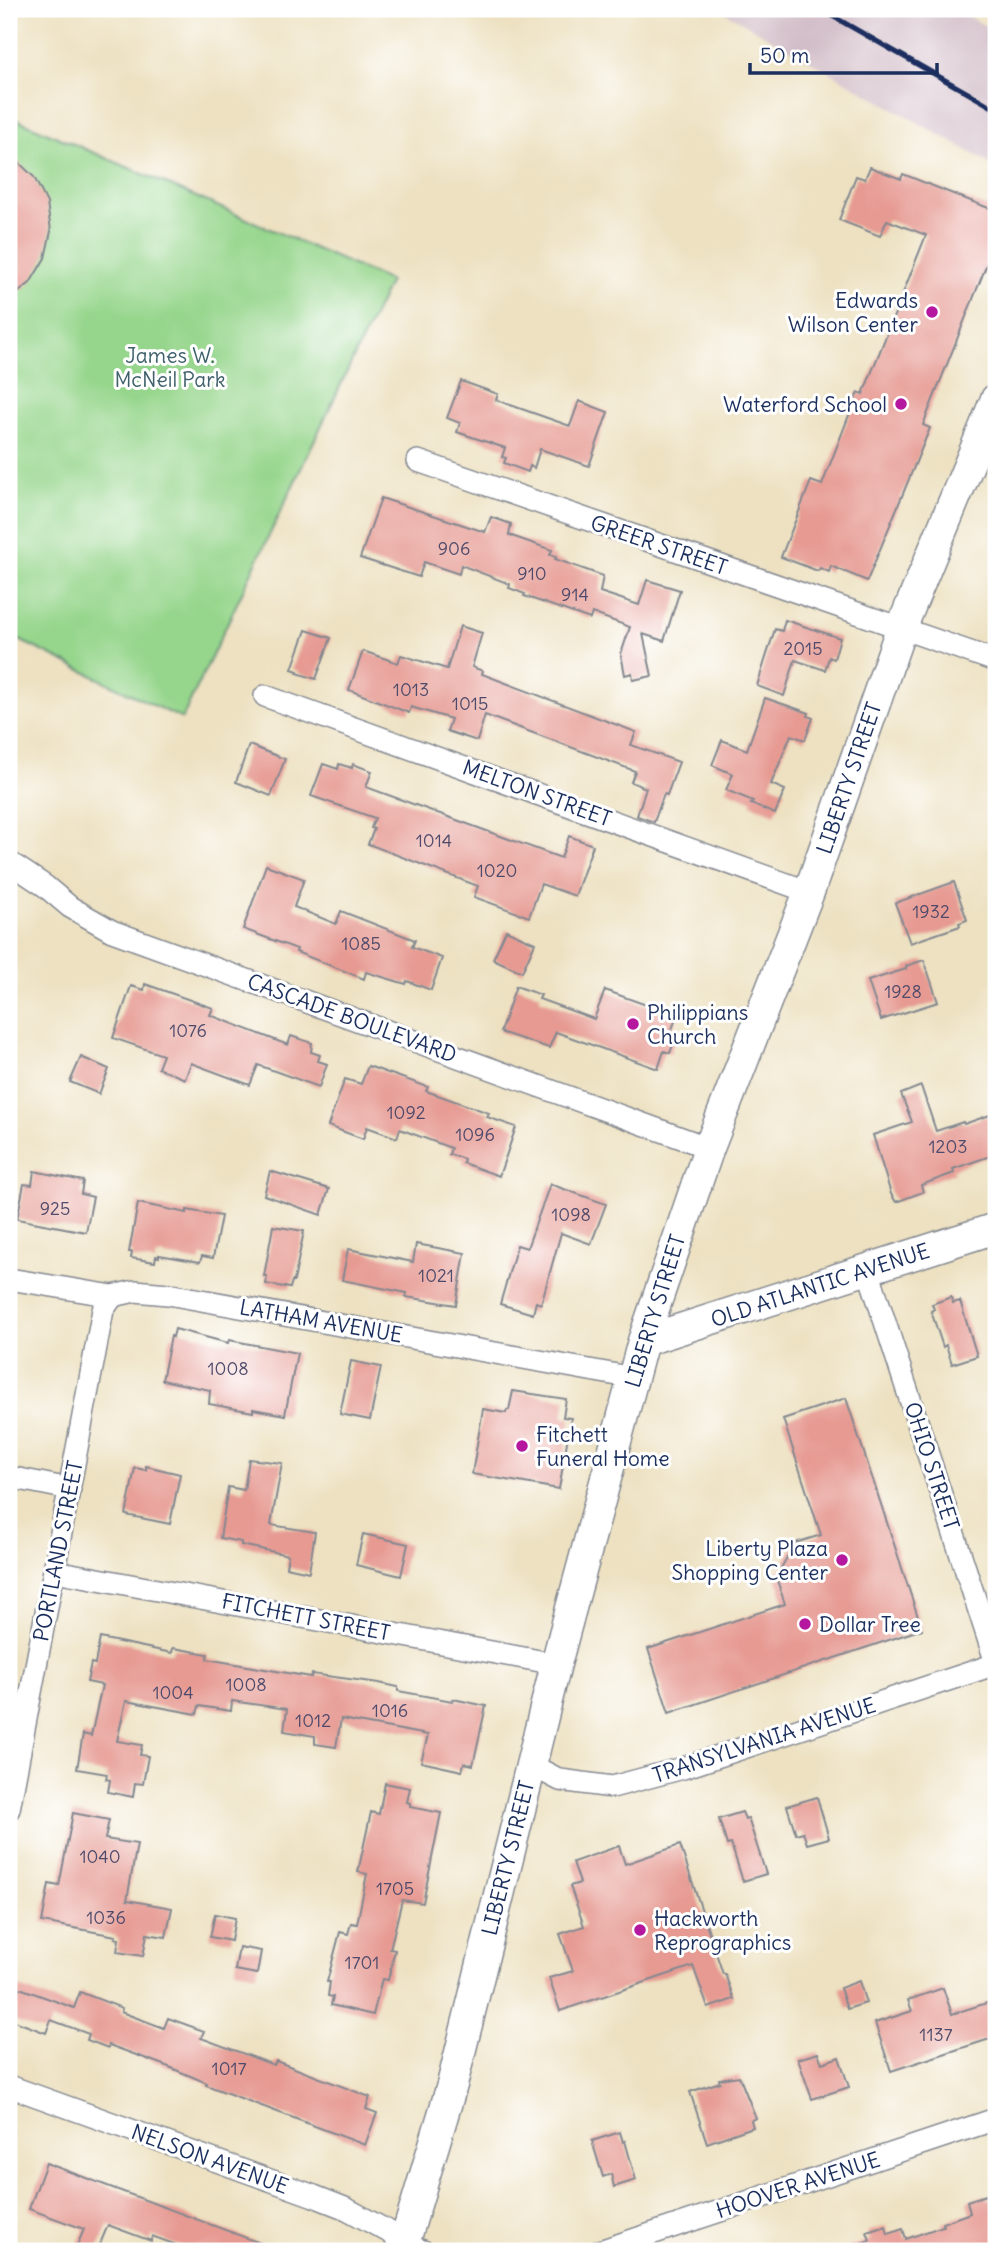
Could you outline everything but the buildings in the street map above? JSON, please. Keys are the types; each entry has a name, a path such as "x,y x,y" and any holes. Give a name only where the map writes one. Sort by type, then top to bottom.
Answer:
{"main road":[{"name":"LIBERTY STREET","path":"410,2249 556,1664 643,1341 709,1148 809,892 901,629 996,399"},
{"name":"OLD ATLANTIC AVENUE","path":"643,1341 996,1228"}],"street":[{"name":"GREER STREET","path":"418,461 996,661"},
{"name":"MELTON STREET","path":"265,696 809,892"},
{"name":"CASCADE BOULEVARD","path":"9,862 70,907 113,931 709,1148"},
{"name":"OHIO STREET","path":"868,1270 996,1663"},
{"name":"LATHAM AVENUE","path":"9,1279 113,1296 135,1291 168,1294 634,1378"},
{"name":"PORTLAND STREET","path":"9,1809 103,1310 113,1296"},
{"path":"9,1478 70,1489"},
{"name":"FITCHETT STREET","path":"55,1571 556,1664"},
{"name":"TRANSYLVANIA AVENUE","path":"531,1765 560,1780 612,1787 683,1768 996,1663"},
{"name":"NELSON AVENUE","path":"9,2086 325,2200 389,2232 410,2249"},
{"name":"HOOVER AVENUE","path":"600,2251 996,2119"}],"shaded area":[{"path":"719,9 956,9 996,32 996,167"}],"green space":[{"name":"James W. McNeil Park","path":"9,116 390,281 182,719 9,635"}],"railway":[{"path":"820,9 996,109"}],"place":[{"name":"Edwards Wilson Center","path":"932,312"},
{"name":"Waterford School","path":"901,404"},
{"name":"Philippians Church","path":"633,1024"},
{"name":"Fitchett Funeral Home","path":"522,1446"},
{"name":"Liberty Plaza Shopping Center","path":"842,1560"},
{"name":"Dollar Tree","path":"805,1624"},
{"name":"Hackworth Reprographics","path":"640,1930"}]}
